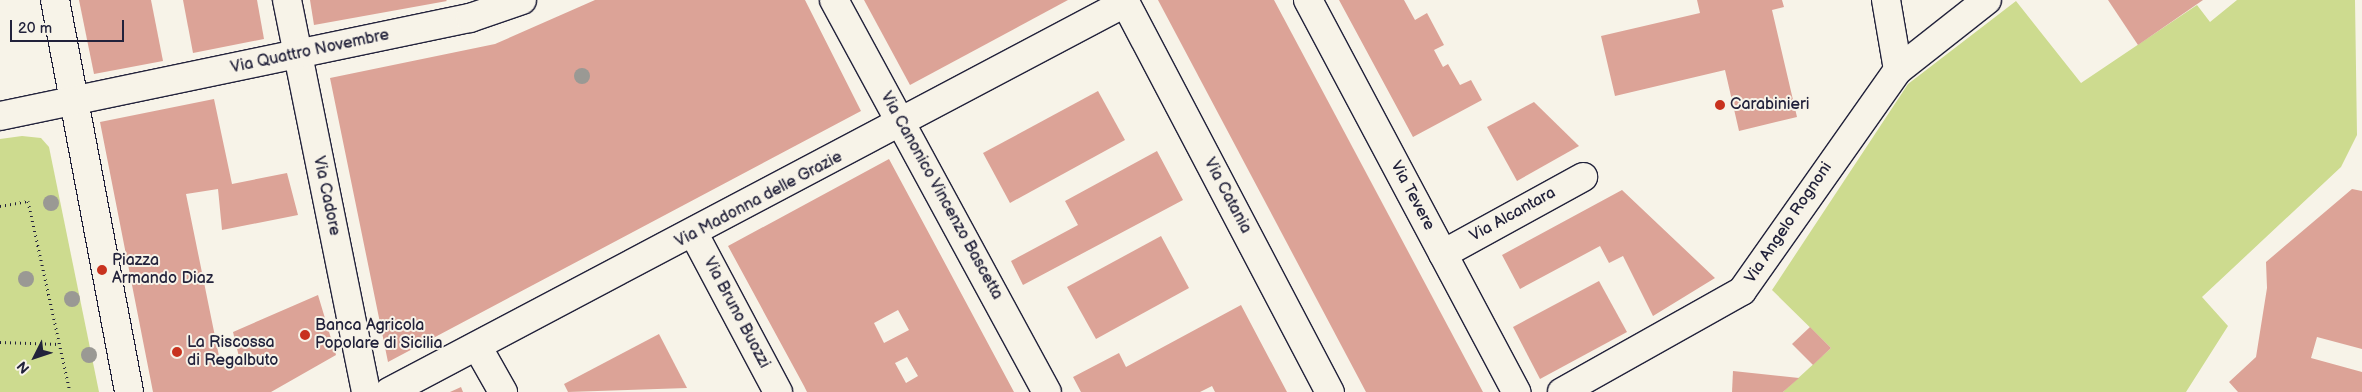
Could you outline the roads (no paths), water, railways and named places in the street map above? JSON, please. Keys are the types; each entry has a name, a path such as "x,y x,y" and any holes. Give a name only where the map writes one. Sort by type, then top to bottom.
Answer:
{"street":[{"path":"55,0 86,99 130,392"},
{"name":"Via Cadore","path":"286,0 366,392"},
{"name":"Via Quattro Novembre","path":"0,116 470,18 522,0"},
{"name":"Via Canonico Vincenzo Bascetta","path":"834,0 1047,392"},
{"name":"Via Tevere","path":"1308,0 1516,392"},
{"path":"1886,0 1898,70"},
{"name":"Via Angelo Rognoni","path":"1562,392 1742,291 1898,70 1986,0"},
{"name":"Via Madonna delle Grazie","path":"389,392 902,124 1124,2"},
{"name":"Via Catania","path":"1124,2 1330,392"},
{"name":"Via Alcantara","path":"1443,254 1583,177"},
{"name":"Via Bruno Buozzi","path":"694,234 778,392"},
{"path":"477,346 503,392"}],"place":[{"name":"Carabinieri","path":"1720,105"},
{"name":"Piazza Armando Diaz","path":"102,270"},
{"name":"Banca Agricola Popolare di Sicilia","path":"305,335"},
{"name":"La Riscossa di Regalbuto","path":"177,352"}]}
